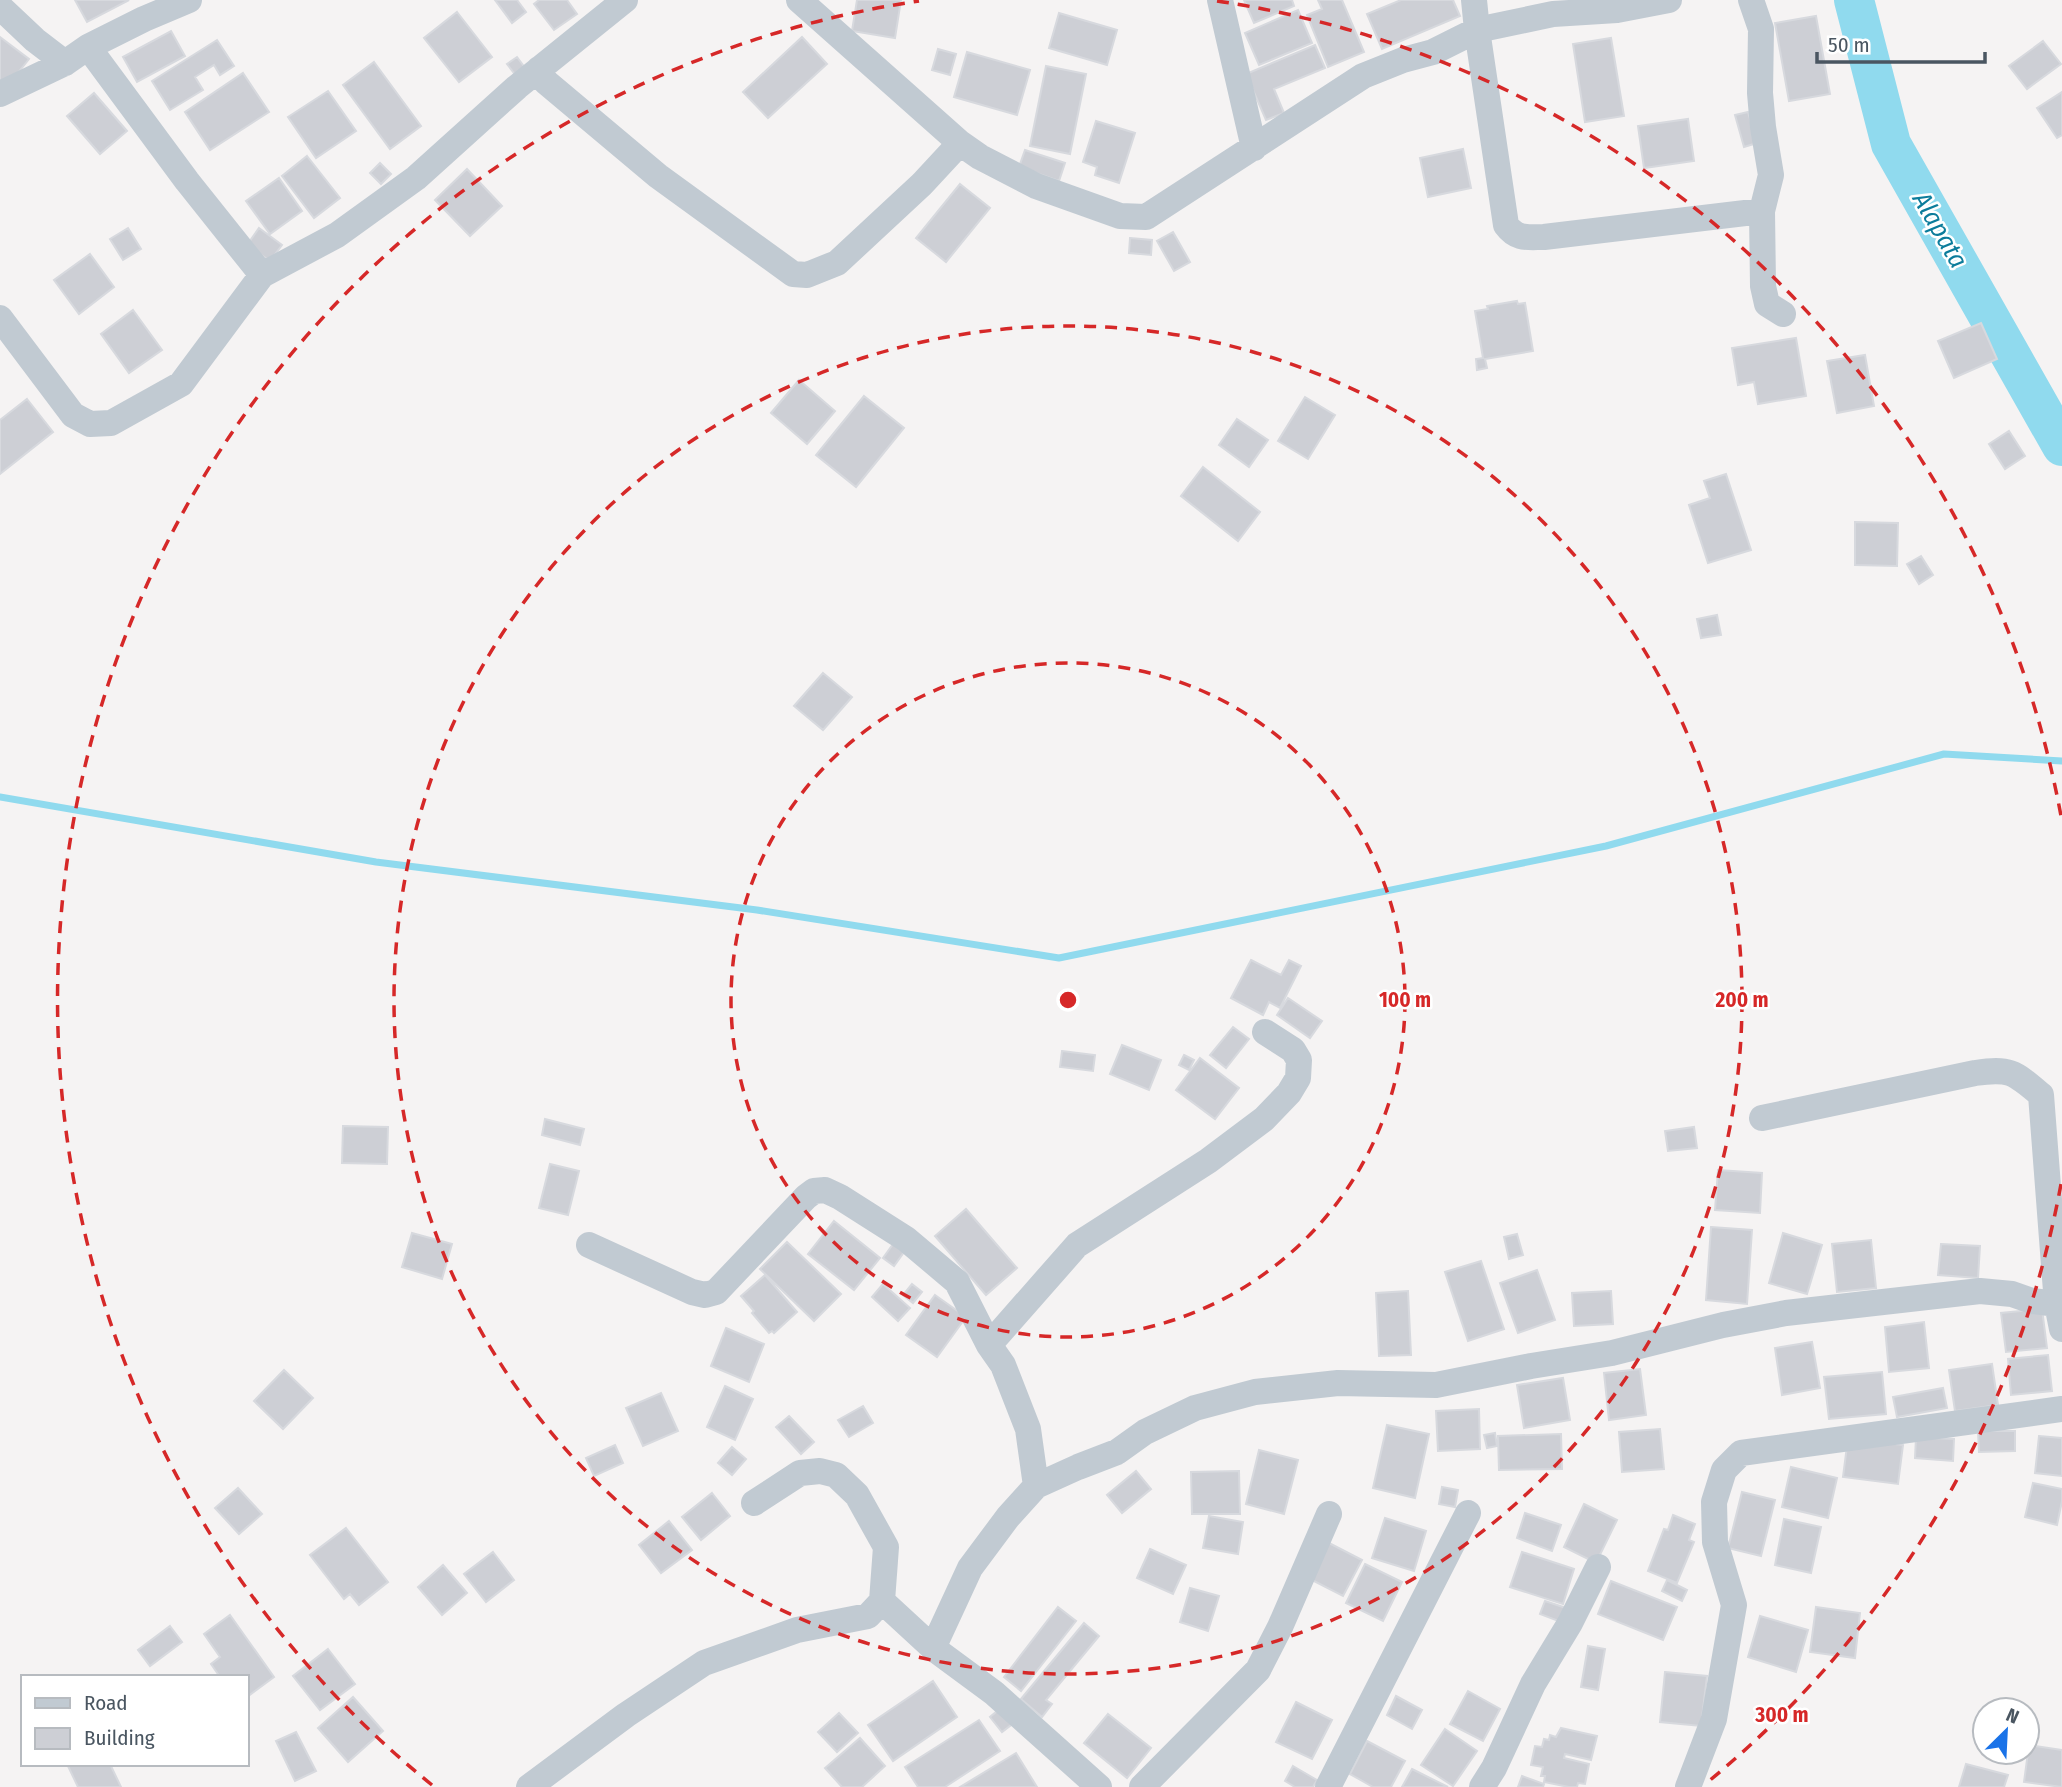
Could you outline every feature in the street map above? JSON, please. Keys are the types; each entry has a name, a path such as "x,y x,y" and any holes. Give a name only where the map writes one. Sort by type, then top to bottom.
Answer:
{"street":[{"path":"0,94 65,63 88,47 144,19 189,0"},
{"path":"0,318 73,415 90,424 111,424 181,384 262,275 337,235 416,178 538,69 625,0"},
{"path":"799,0 960,143 981,157 1036,186 1120,216 1146,217 1363,76 1403,60 1433,52 1477,30 1553,14 1617,10 1669,0"},
{"path":"1220,0 1254,148"},
{"path":"1474,0 1506,225 1512,233 1520,238 1544,237 1762,211"},
{"path":"1751,0 1761,29 1760,93 1771,175 1762,211 1763,286 1767,304 1783,314"},
{"path":"0,7 65,63"},
{"path":"88,47 187,181 262,275"},
{"path":"538,69 546,82 658,176 793,274 807,275 837,263 922,184 960,143"},
{"path":"989,1345 1077,1245 1208,1161 1264,1119 1289,1093 1298,1078 1299,1060 1293,1050 1265,1032"},
{"path":"933,1648 970,1568 1008,1517 1036,1486 1117,1452 1145,1432 1195,1408 1255,1392 1338,1383 1436,1385 1612,1353 1724,1325 1786,1313 1980,1291 2012,1294 2060,1312 2051,1093 2001,1069 1762,1118"},
{"path":"589,1245 692,1292 705,1295 716,1292 814,1191 825,1190 840,1197 906,1238 957,1282 989,1345 1003,1365 1028,1429 1036,1486"},
{"path":"1688,1787 1714,1719 1734,1605 1715,1542 1714,1502 1724,1470 1741,1452 2062,1409"},
{"path":"529,1787 626,1715 704,1663 797,1630 868,1616 882,1601 886,1547 857,1495 836,1475 820,1471 800,1473 754,1503"},
{"path":"1328,1787 1468,1513"},
{"path":"1142,1787 1258,1670 1280,1627 1329,1514"},
{"path":"1482,1787 1494,1768 1533,1684 1570,1623 1598,1567"},
{"path":"882,1601 933,1648 994,1693 1100,1787"}],"building":[{"path":"75,0 129,0 87,22"},
{"path":"495,0 517,0 526,12 512,23"},
{"path":"539,0 567,0 577,14 554,30 534,4"},
{"path":"857,0 901,0 895,38 852,31"},
{"path":"1244,0 1292,0 1294,6 1254,23"},
{"path":"1318,0 1342,0 1364,52 1328,67 1307,15 1322,9"},
{"path":"1401,0 1453,0 1460,16 1382,49 1367,14"},
{"path":"1298,10 1312,43 1259,65 1245,33"},
{"path":"457,12 492,57 459,82 424,38"},
{"path":"1059,13 1117,30 1107,65 1049,48"},
{"path":"1816,16 1830,94 1789,101 1775,23"},
{"path":"171,31 185,56 137,82 123,57"},
{"path":"0,37 29,59 5,89 0,85"},
{"path":"802,37 827,64 768,118 743,92"},
{"path":"1611,38 1624,116 1585,122 1573,44"},
{"path":"217,40 234,66 220,75 214,65 195,77 203,90 170,110 152,81"},
{"path":"2043,41 2061,64 2027,89 2009,66"},
{"path":"1315,45 1325,68 1274,89 1284,113 1266,120 1246,74"},
{"path":"938,49 956,54 950,75 932,70"},
{"path":"967,52 1030,70 1017,115 954,97"},
{"path":"517,57 526,69 517,77 507,64"},
{"path":"374,62 421,126 390,149 343,85"},
{"path":"1046,66 1086,74 1070,154 1030,146"},
{"path":"243,73 269,112 210,150 185,112"},
{"path":"328,91 356,131 316,158 288,117"},
{"path":"2062,92 2062,135 2057,138 2037,108"},
{"path":"94,93 127,131 100,154 67,116"},
{"path":"1748,112 1757,143 1744,147 1735,115"},
{"path":"1688,119 1694,161 1644,168 1638,126"},
{"path":"1096,121 1135,133 1119,183 1095,175 1097,167 1083,162"},
{"path":"1463,149 1471,188 1428,197 1420,158"},
{"path":"1025,150 1065,163 1059,181 1019,167"},
{"path":"307,156 340,198 314,218 282,176"},
{"path":"380,163 391,174 381,184 370,173"},
{"path":"467,169 502,206 470,236 435,200"},
{"path":"279,178 302,211 270,234 246,201"},
{"path":"960,184 990,208 946,262 916,238"},
{"path":"128,228 141,249 123,260 110,239"},
{"path":"259,228 282,245 270,261 247,245"},
{"path":"1173,232 1190,262 1174,271 1157,241"},
{"path":"1130,238 1152,240 1151,255 1129,253"},
{"path":"90,254 114,287 79,314 54,280"},
{"path":"1517,301 1518,304 1525,303 1533,351 1485,359 1487,368 1477,370 1476,359 1483,358 1475,311"},
{"path":"133,310 162,350 129,373 101,334"},
{"path":"1981,323 1997,359 1954,378 1938,341"},
{"path":"1796,338 1806,396 1758,404 1754,382 1738,385 1732,348"},
{"path":"1865,355 1874,406 1837,413 1827,361"},
{"path":"799,380 835,411 807,444 771,413"},
{"path":"864,396 904,428 856,487 816,455"},
{"path":"1305,397 1335,415 1308,459 1278,441"},
{"path":"27,399 53,432 0,474 0,420"},
{"path":"1237,419 1268,440 1249,467 1219,445"},
{"path":"2009,431 2025,456 2005,469 1989,444"},
{"path":"1203,467 1260,512 1238,541 1181,496"},
{"path":"1726,474 1751,550 1708,563 1689,505 1710,498 1704,481"},
{"path":"1855,522 1898,523 1897,566 1855,565"},
{"path":"1921,556 1933,575 1919,584 1907,564"},
{"path":"1717,615 1721,635 1701,638 1697,619"},
{"path":"823,673 852,697 823,730 794,706"},
{"path":"1251,960 1281,975 1289,960 1301,966 1280,1008 1269,1002 1263,1015 1231,998"},
{"path":"1288,998 1322,1021 1310,1038 1277,1015"},
{"path":"1233,1027 1249,1039 1226,1068 1210,1055"},
{"path":"1122,1045 1161,1060 1149,1090 1110,1074"},
{"path":"1062,1051 1095,1055 1093,1071 1060,1067"},
{"path":"1184,1055 1194,1060 1189,1070 1179,1065"},
{"path":"1200,1058 1239,1088 1215,1119 1176,1090"},
{"path":"545,1119 584,1129 580,1145 542,1135"},
{"path":"343,1126 388,1127 387,1164 342,1163"},
{"path":"1694,1127 1697,1148 1668,1151 1665,1131"},
{"path":"550,1164 579,1171 568,1215 539,1208"},
{"path":"1718,1170 1762,1173 1760,1213 1715,1210"},
{"path":"966,1209 1017,1268 986,1295 935,1236"},
{"path":"834,1221 880,1258 854,1290 808,1254"},
{"path":"1711,1227 1752,1230 1747,1304 1706,1300"},
{"path":"412,1233 452,1244 442,1279 402,1267"},
{"path":"1783,1233 1822,1245 1807,1294 1769,1283"},
{"path":"1517,1234 1523,1255 1509,1259 1504,1237"},
{"path":"896,1240 907,1248 894,1266 883,1258"},
{"path":"1871,1240 1876,1288 1837,1292 1832,1244"},
{"path":"787,1242 841,1294 814,1321 760,1269"},
{"path":"1941,1244 1980,1246 1978,1278 1938,1275"},
{"path":"1481,1261 1504,1329 1468,1341 1445,1272"},
{"path":"1537,1270 1555,1320 1518,1333 1500,1283"},
{"path":"765,1275 797,1312 774,1333 769,1333 741,1296"},
{"path":"883,1284 910,1308 898,1321 872,1297"},
{"path":"912,1284 922,1292 913,1303 903,1295"},
{"path":"1408,1291 1411,1355 1379,1356 1376,1293"},
{"path":"1611,1291 1613,1324 1574,1326 1572,1293"},
{"path":"935,1295 966,1317 937,1357 906,1335"},
{"path":"2042,1309 2047,1348 2006,1352 2001,1313"},
{"path":"1924,1322 1929,1368 1889,1372 1885,1327"},
{"path":"726,1328 764,1344 749,1382 711,1366"},
{"path":"1812,1342 1820,1388 1782,1395 1775,1348"},
{"path":"2048,1355 2052,1391 2011,1395 2008,1359"},
{"path":"1992,1364 1998,1405 1955,1411 1949,1370"},
{"path":"1640,1369 1646,1415 1609,1420 1604,1373"},
{"path":"284,1370 313,1398 283,1429 254,1401"},
{"path":"1882,1372 1886,1414 1829,1419 1824,1377"},
{"path":"1563,1378 1570,1420 1524,1428 1517,1385"},
{"path":"725,1386 753,1399 735,1440 707,1427"},
{"path":"1943,1388 1947,1408 1897,1417 1893,1397"},
{"path":"661,1393 678,1431 643,1446 626,1408"},
{"path":"863,1406 873,1423 849,1437 838,1420"},
{"path":"1479,1409 1480,1449 1438,1451 1436,1411"},
{"path":"789,1416 814,1442 801,1454 776,1427"},
{"path":"1387,1425 1429,1434 1415,1498 1373,1488"},
{"path":"1660,1429 1664,1469 1622,1472 1619,1432"},
{"path":"1978,1431 2015,1431 2015,1451 1979,1452"},
{"path":"1495,1433 1497,1446 1487,1448 1484,1435"},
{"path":"1561,1434 1562,1469 1499,1470 1498,1436"},
{"path":"2039,1436 2062,1438 2062,1476 2035,1473"},
{"path":"1916,1437 1954,1439 1953,1461 1915,1458"},
{"path":"1848,1438 1903,1445 1898,1484 1843,1477"},
{"path":"615,1445 623,1463 594,1476 586,1458"},
{"path":"732,1447 746,1459 732,1475 718,1463"},
{"path":"1259,1450 1298,1460 1284,1514 1246,1504"},
{"path":"1791,1467 1837,1478 1828,1518 1782,1507"},
{"path":"1136,1471 1151,1489 1122,1513 1107,1495"},
{"path":"1239,1471 1240,1514 1192,1514 1191,1472"},
{"path":"2033,1483 2062,1489 2057,1525 2025,1517"},
{"path":"1442,1487 1458,1490 1455,1507 1439,1504"},
{"path":"238,1488 262,1514 239,1534 215,1508"},
{"path":"1742,1492 1775,1500 1761,1556 1728,1548"},
{"path":"712,1493 730,1516 701,1540 682,1517"},
{"path":"1584,1504 1617,1520 1596,1563 1564,1547"},
{"path":"1525,1513 1561,1525 1552,1551 1517,1538"},
{"path":"1673,1515 1695,1524 1689,1540 1694,1542 1677,1583 1648,1571 1664,1529 1668,1530"},
{"path":"1209,1516 1243,1522 1238,1554 1203,1548"},
{"path":"1385,1518 1426,1531 1414,1571 1372,1558"},
{"path":"1784,1519 1821,1527 1811,1573 1775,1565"},
{"path":"669,1521 692,1550 661,1573 639,1545"},
{"path":"346,1528 388,1582 359,1605 350,1594 344,1599 310,1555"},
{"path":"1329,1543 1362,1560 1343,1596 1310,1579"},
{"path":"1150,1549 1186,1565 1173,1594 1137,1578"},
{"path":"493,1552 514,1580 486,1602 464,1574"},
{"path":"1522,1552 1574,1569 1563,1604 1510,1587"},
{"path":"1365,1564 1402,1582 1383,1621 1346,1603"},
{"path":"443,1565 467,1593 442,1615 418,1587"},
{"path":"1667,1580 1687,1590 1682,1601 1662,1591"},
{"path":"1611,1581 1677,1607 1663,1640 1598,1614"},
{"path":"1190,1588 1219,1596 1208,1631 1180,1622"},
{"path":"1545,1601 1566,1608 1561,1622 1540,1614"},
{"path":"1058,1607 1076,1621 1021,1691 1004,1677"},
{"path":"1816,1607 1860,1613 1855,1658 1810,1652"},
{"path":"230,1615 274,1677 248,1696 248,1675 219,1675 211,1664 220,1657 204,1634"},
{"path":"1760,1616 1808,1630 1796,1672 1748,1657"},
{"path":"1084,1623 1099,1636 1046,1700 1052,1704 1042,1717 1021,1699"},
{"path":"170,1626 182,1642 150,1666 138,1650"},
{"path":"1588,1646 1605,1649 1598,1690 1581,1687"},
{"path":"328,1649 355,1684 320,1710 293,1676"},
{"path":"1665,1672 1707,1676 1701,1726 1660,1722"},
{"path":"933,1681 957,1717 893,1761 868,1725"},
{"path":"1468,1691 1500,1709 1483,1741 1450,1724"},
{"path":"1396,1696 1422,1710 1412,1729 1387,1715"},
{"path":"353,1697 383,1731 348,1762 318,1728"},
{"path":"1296,1702 1332,1720 1312,1759 1276,1742"},
{"path":"1002,1707 1015,1722 1002,1732 990,1717"},
{"path":"839,1713 858,1733 837,1752 818,1732"},
{"path":"1108,1714 1151,1748 1127,1778 1084,1743"},
{"path":"979,1720 1000,1751 945,1787 918,1787 905,1767"},
{"path":"1561,1728 1597,1736 1591,1760 1565,1754 1564,1758 1589,1764 1585,1784 1578,1783 1577,1787 1544,1782 1545,1776 1541,1776 1543,1767 1531,1765 1535,1746 1542,1747 1544,1739 1549,1740 1550,1735 1556,1737"},
{"path":"1445,1729 1477,1751 1453,1786 1421,1765"},
{"path":"296,1732 316,1771 295,1781 276,1741"},
{"path":"860,1738 885,1766 862,1787 842,1787 825,1768"},
{"path":"1367,1741 1405,1761 1391,1787 1373,1787 1350,1774"},
{"path":"2041,1747 2062,1750 2062,1787 2024,1782 2026,1766 2041,1766"},
{"path":"1016,1753 1037,1787 960,1787"},
{"path":"1966,1764 2008,1775 2004,1787 1959,1787"},
{"path":"68,1766 111,1766 121,1787 78,1787"},
{"path":"1293,1766 1317,1780 1313,1787 1295,1787 1285,1781"},
{"path":"1412,1769 1448,1787 1402,1787"},
{"path":"1522,1776 1544,1784 1543,1787 1518,1787"}],"waterway":[{"name":"Alapata","path":"1854,0 1891,144 2062,446"},
{"path":"0,797 376,862 757,910 1059,958 1606,846 1944,754 2062,761"}]}
